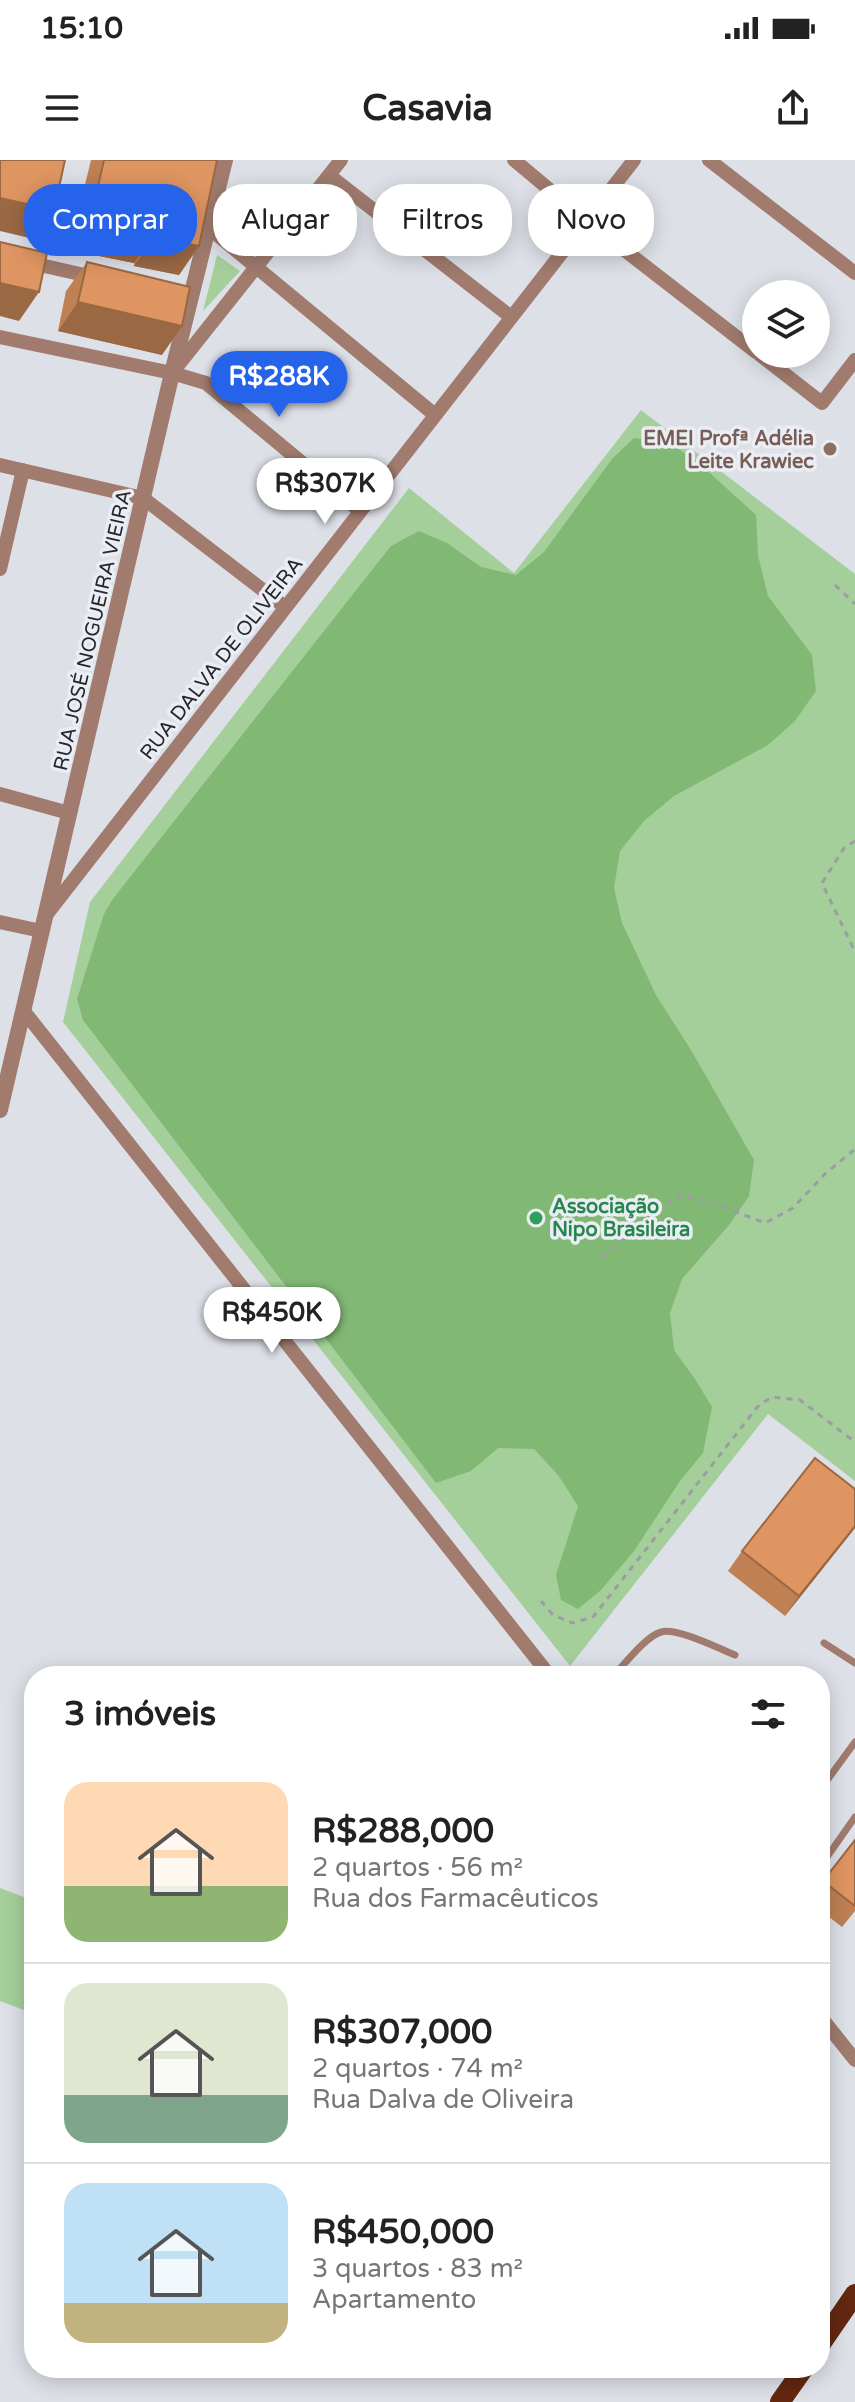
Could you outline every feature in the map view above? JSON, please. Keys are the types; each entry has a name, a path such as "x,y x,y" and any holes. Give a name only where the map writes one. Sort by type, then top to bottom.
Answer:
{"main road":[{"path":"830,2330 855,2294"},
{"path":"780,2402 797,2378"}],"street":[{"path":"172,373 341,160"},
{"path":"514,160 543,184"},
{"name":"RUA DALVA DE OLIVEIRA","path":"616,184 634,160"},
{"path":"709,160 855,273"},
{"name":"RUA JOSÉ NOGUEIRA VIEIRA","path":"0,1110 172,373 186,298 209,228 219,162"},
{"path":"330,176 511,317"},
{"path":"209,228 435,415"},
{"path":"0,256 120,283"},
{"name":"RUA DALVA DE OLIVEIRA","path":"43,923 559,256"},
{"path":"632,256 742,341"},
{"path":"0,337 206,383 360,511"},
{"path":"777,368 822,403 855,360"},
{"path":"0,465 143,498 285,607"},
{"path":"0,569 23,470"},
{"path":"0,794 69,813"},
{"path":"0,922 43,923"},
{"path":"23,1010 542,1666"},
{"path":"830,2029 855,2060"}],"lane":[{"path":"623,1666 662,1631 677,1633 735,1655"},
{"path":"824,1643 855,1663"},
{"path":"830,1776 855,1742"},
{"path":"830,1853 855,1817"}],"path":[{"path":"835,585 855,604"},
{"path":"855,841 844,848 822,883 855,952"},
{"path":"602,1258 678,1196 706,1200 765,1223 793,1208 825,1174 855,1149"},
{"path":"541,1601 553,1615 573,1623 593,1617 759,1405 772,1397 800,1400 855,1442"}],"green space":[{"path":"217,256 218,256 240,271 203,311"},
{"name":"Associação Nipo Brasileira","path":"641,410 855,574 855,1481 768,1414 570,1666 63,1022 90,902 409,488 514,573"},
{"name":"Associação Nipo Brasileira","path":"634,438 670,443 700,464 756,515 758,555 768,596 812,655 816,691 795,721 768,745 674,796 645,820 620,851 614,888 622,923 656,995 754,1160 749,1196 729,1225 682,1279 670,1313 674,1350 712,1407 703,1453 680,1481 634,1551 601,1590 578,1609 561,1600 556,1575 578,1506 558,1475 534,1449 498,1448 471,1471 436,1483 83,1020 77,999 104,914 112,900 391,546 419,531 447,543 481,567 516,575 544,552 612,459"},
{"path":"0,1888 24,1897 24,2010 0,2001"}],"building":[{"path":"0,160 65,160 60,184 24,184 24,203 0,198"},
{"path":"104,160 217,160 199,246 197,184 98,184"},
{"path":"0,242 24,248 24,256 46,256 39,292 0,283"},
{"path":"87,262 190,287 182,326 78,302"},
{"path":"815,1458 855,1489 855,1526 799,1596 742,1551"},
{"path":"855,1840 855,1906 830,1886 830,1872"}],"place":[{"name":"EMEI Profª Adélia Leite Krawiec","path":"830,449"},
{"name":"Associação Nipo Brasileira","path":"536,1218"}]}
